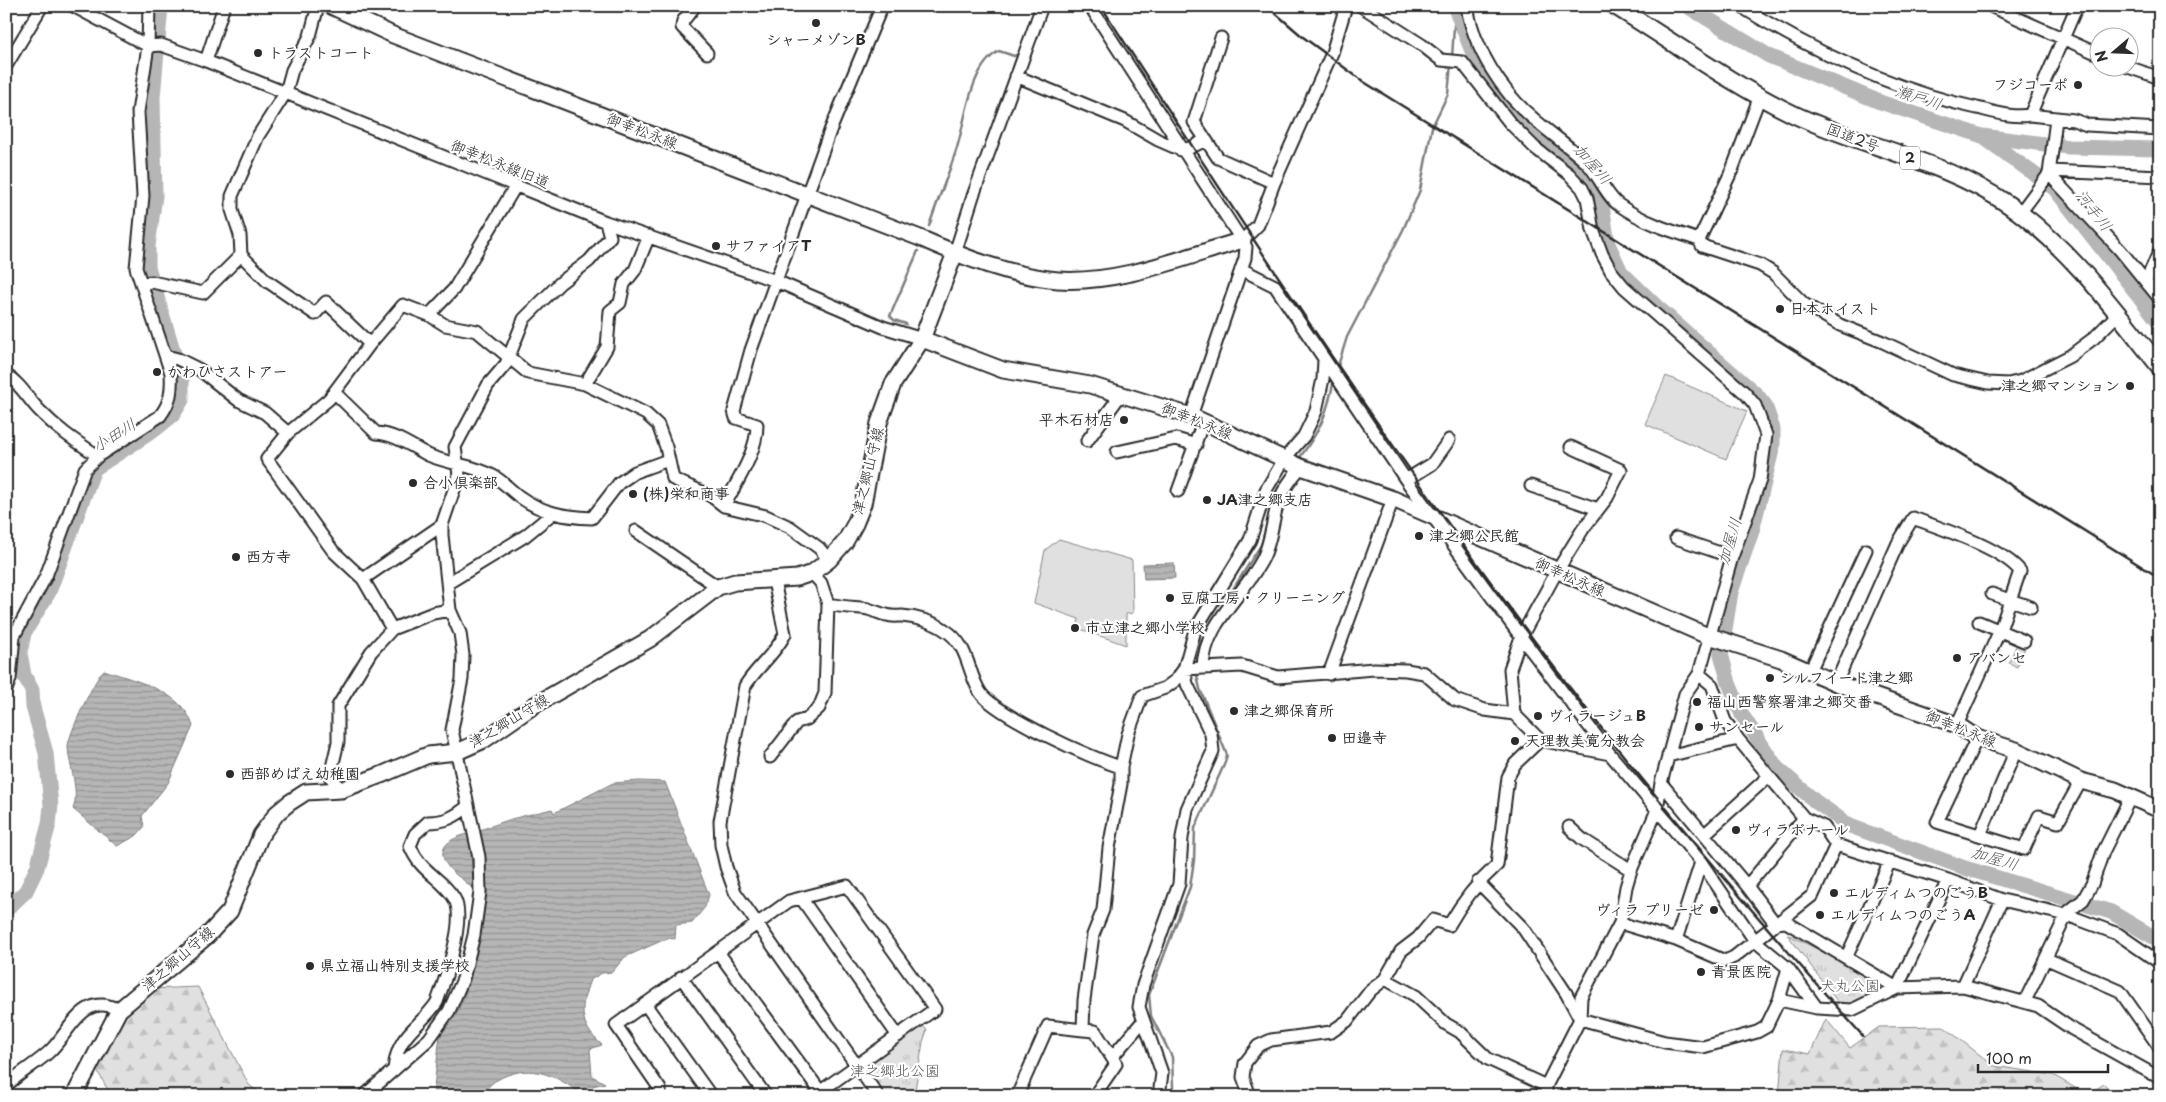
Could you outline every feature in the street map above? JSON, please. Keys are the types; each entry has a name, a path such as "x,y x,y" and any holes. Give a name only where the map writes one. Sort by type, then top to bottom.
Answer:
{"highway":[{"name":"国道2号","path":"1616,6 1760,96 1793,114 1838,133 1928,164 1997,197 2026,204 2160,367"},
{"name":"国道2号","path":"1632,6 1757,85 1796,106 1963,169 2026,204 2082,257 2160,352"}],"main road":[{"name":"御幸松永線","path":"331,6 402,38 955,253 1030,276 1060,280 1096,278 1136,271 1243,240"},
{"path":"922,339 955,253"},
{"name":"御幸松永線","path":"922,339 1003,370 1090,385 1122,393 1197,419 1294,463 1432,515 1556,571 1719,639 1810,670 1836,682 1957,725 1976,738 2016,750 2081,781 2131,796 2160,810"},
{"name":"津之郷山守線","path":"74,1096 119,1010 207,936 230,912 261,835 277,813 306,792 341,790 428,755 457,752 484,740 533,706 650,639 718,588 735,582 774,581 812,573 829,560 845,542 855,524 863,504 879,423 893,384 906,367 922,339"}],"street":[{"path":"6,66 42,6"},
{"name":"御幸松永線旧道","path":"73,6 153,45 206,61 286,92 515,187 606,222 776,281 883,327 922,339"},
{"path":"6,690 10,680 14,636 46,576 86,469 98,456 160,416 168,406 172,391 171,357 146,283 136,268 142,196 138,112 153,45 149,6"},
{"path":"206,61 224,6"},
{"path":"318,6 310,36 292,70 286,92 258,136 232,196 232,210 240,235 242,256 266,282 315,314 326,302 370,344"},
{"path":"695,6 682,21 682,27 707,53"},
{"path":"724,506 746,464 757,432 757,425 736,418 734,411 751,350 830,131 882,6"},
{"path":"955,253 973,196 1042,6"},
{"path":"1090,6 1187,150 1246,247 1197,419 1196,445 1178,491"},
{"path":"1243,240 1258,226 1274,183 1332,53 1346,6"},
{"path":"1361,6 1422,45 1441,60 1462,62 1510,123 1569,174 1582,188 1587,198 1593,230 1611,271 1624,288 1745,393 1755,405 1763,425 1766,442 1760,480 1732,557 1719,639 1685,694 1661,783 1657,810 1631,870 1620,923 1581,997 1580,1019 1546,1091 1488,1059 1460,1032 1446,1024 1416,996 1385,978"},
{"path":"1466,6 1476,37 1492,69 1532,118 1588,164 1617,204 1660,228 1698,240 1702,246 1760,264 1773,273 1804,304 1840,325 1883,342 1953,375 1988,383 2008,384 2021,382 2070,356 2094,338 2118,314"},
{"path":"1740,6 1816,50 1900,86 1966,106 2020,117 2030,116 2056,121 2074,120 2087,125 2160,129"},
{"path":"1990,6 2088,50"},
{"path":"2030,116 2078,6"},
{"path":"1221,38 1194,122 1218,158 1274,183"},
{"path":"2138,70 2160,78"},
{"path":"1016,76 1125,121 1158,140 1187,150 1206,140"},
{"path":"1698,240 1732,170 1760,96"},
{"path":"2026,204 2049,172 2056,121"},
{"path":"1546,155 1559,141"},
{"path":"2049,172 2160,176"},
{"path":"2049,172 2160,299"},
{"path":"429,315 454,289 515,187"},
{"path":"364,1096 429,1039 449,1011 462,979 474,935 480,892 479,856 452,730 462,679 463,655 460,633 450,610 442,525 459,475 455,447 488,385 509,357 524,319 560,283 589,261 610,237 606,222"},
{"path":"585,384 607,347 610,311 620,303 624,284 635,270 649,236"},
{"path":"2146,281 2160,250"},
{"path":"146,283 203,293 242,256"},
{"path":"1241,269 1274,286 1406,480 1521,637 1610,754 1701,862 1755,940 1788,968 1817,1008"},
{"path":"392,629 363,579 333,551 268,459 288,433 315,412 334,392 370,344 403,305 429,315 445,325 477,331 528,373 585,384 646,414 658,425 666,447 673,479 712,496 724,506 766,516 790,527 819,548 829,560"},
{"path":"171,357 200,370 238,400 265,413 288,433"},
{"path":"1203,668 1203,654 1209,640 1231,602 1263,558 1274,526 1277,505 1304,436 1316,411 1323,379 1324,360"},
{"path":"6,374 26,392 38,410 58,429 98,456"},
{"path":"334,392 376,433 390,434 431,456 458,462 492,475 521,498 552,514 564,517 592,518 619,483 635,472 668,460"},
{"path":"1087,440 1122,393"},
{"path":"1117,452 1176,438 1196,445"},
{"path":"1406,480 1432,464 1449,440"},
{"path":"1514,714 1510,669 1521,637 1556,571 1583,529 1607,498 1621,470 1572,447"},
{"path":"1083,1030 1084,1000 1093,935 1102,910 1109,848 1121,784 1121,767 1128,734 1142,696 1165,688 1176,680 1184,669 1195,630 1250,540 1266,490 1294,463"},
{"path":"1531,486 1598,509"},
{"path":"1329,674 1393,499"},
{"path":"448,582 525,536 552,514"},
{"path":"1836,682 1898,543 1914,518 1965,538 2012,561 2020,571 2000,630 1957,725"},
{"path":"363,579 442,525"},
{"path":"636,531 718,588"},
{"path":"1676,538 1732,557"},
{"path":"1810,670 1866,550"},
{"path":"770,757 797,722 807,719 819,708 825,693 828,604 821,583 812,573"},
{"path":"774,581 785,634 782,641 754,671 745,686 720,820 721,845 735,892 878,1096"},
{"path":"1218,594 1231,602"},
{"path":"1992,594 2031,607"},
{"path":"828,604 848,609 862,608 888,616 904,616 934,623 954,636 962,647 979,691 986,699 1036,731 1121,767"},
{"path":"341,790 330,776 338,742 338,706 371,652 392,629 433,613 450,610"},
{"path":"1979,622 2024,641"},
{"path":"1184,669 1242,666 1278,677 1374,669 1406,670 1424,673 1456,700 1485,710 1514,714 1540,740 1610,754"},
{"path":"1159,1096 1162,1073 1143,1021 1140,1007 1143,985 1179,884 1182,838 1187,808 1213,751 1211,734 1187,684 1184,669"},
{"path":"1699,674 1712,685 1725,721 1738,739 1804,818 1824,827 1836,845 1948,880 2002,900 2068,914 2118,934 2160,963"},
{"path":"1976,738 1937,822 2024,849 2039,816 2058,822 2081,781"},
{"path":"1668,756 1738,739"},
{"path":"1250,1096 1243,1077 1246,1063 1258,1046 1271,1040 1331,1032 1347,1021 1370,991 1385,978 1401,951 1418,938 1433,920 1449,926 1460,905 1475,889 1478,882 1497,865 1508,777 1515,764 1540,740"},
{"path":"1980,835 2016,750"},
{"path":"1705,834 1769,776"},
{"path":"1661,783 1748,886 1775,924"},
{"path":"2025,1001 2068,914 2083,900 2092,884 2103,852 2131,796"},
{"path":"394,1070 395,1059 402,1043 413,1027 431,1012 438,1002 460,925 455,898 415,859 410,846 414,834 428,822 444,822 459,814 468,806"},
{"path":"1748,886 1804,818"},
{"path":"1569,827 1582,839 1631,870"},
{"path":"1620,923 1676,940 1725,961 1734,957 1813,894 1836,845"},
{"path":"1848,956 1890,861"},
{"path":"1676,940 1701,862"},
{"path":"1897,988 1948,880"},
{"path":"1478,882 1523,928 1566,993 1580,1019 1665,1042 1703,1046 1758,1032 1766,1027 1779,1000 1788,968"},
{"path":"660,1096 660,1090 616,1025 681,977 789,902 801,898 847,886 935,1009 817,1094 718,952"},
{"path":"801,898 898,1036"},
{"path":"1963,986 2002,900"},
{"path":"1775,924 1786,922 1848,956 1897,988"},
{"path":"2047,959 2120,991 2158,1041"},
{"path":"681,977 766,1096"},
{"path":"1779,1000 1817,1008 1852,1010 1897,988 1963,986 2038,1006 2072,1029 2160,1078 2160,1072"},
{"path":"6,1086 51,1050 80,1013 102,1004 109,1004 119,1010"},
{"path":"645,1004 711,1096"},
{"path":"1113,1056 1143,1021"},
{"path":"1017,1096 1048,1026 1095,1031 1113,1056 1116,1064 1094,1096"}],"green space":[{"path":"1666,376 1747,411 1726,459 1645,424"},
{"path":"1059,539 1132,560 1133,613 1126,614 1126,645 1077,628 1079,619 1034,603 1045,550"},
{"path":"2018,641 2026,645 2017,667 2009,663"},
{"name":"犬丸公園","path":"1787,934 1886,983 1886,989 1857,1005 1840,1005"},
{"path":"198,987 249,1085 264,1096 111,1096 97,1070 115,1021 150,989"},
{"path":"1826,1019 1850,1048 1879,1027 1943,1026 1994,1066 2053,1075 2087,1095 2104,1084 2113,1092 2110,1096 1779,1096 1783,1049 1810,1054"},
{"name":"津之郷北公園","path":"922,1025 927,1030 923,1042 914,1096 885,1096 867,1071 869,1061"}],"shaded area":[{"path":"1174,563 1175,578 1144,579 1143,564"},
{"path":"104,670 143,683 168,695 179,704 193,726 168,783 142,816 144,827 136,836 117,846 73,809 75,786 68,747 72,732 83,707"},
{"path":"665,782 709,895 705,907 692,923 676,925 675,939 668,938 625,957 612,972 602,973 590,980 584,999 583,1015 589,1030 602,1045 590,1049 592,1076 605,1083 576,1090 548,1075 529,1071 518,1072 497,1080 476,1096 433,1096 440,1035 455,1017 465,995 482,920 486,891 485,860 480,830 511,819 552,809 554,813 613,783"},
{"path":"469,833 474,888 451,870 443,857 444,848 449,842"}],"waterway":[{"name":"小田川","path":"6,910 26,891 37,868 49,824 51,806 46,753 33,707 32,690 24,675 20,653 24,633 49,592 94,469 156,429 173,415 182,400 182,380 148,267 148,246 155,196 153,97 161,6"},
{"name":"加屋川","path":"1454,6 1472,51 1500,94 1520,117 1590,183 1601,199 1608,244 1621,272 1657,307 1757,395 1765,405 1773,429 1773,446 1752,531 1731,592 1721,654 1729,683 1742,715 1777,768 1816,802 1850,826 1965,868 2111,912 2160,941"},
{"name":"瀬戸川","path":"1687,6 1769,56 1880,102 1982,136 2068,147 2160,149"},
{"path":"1452,58 1455,11"},
{"path":"929,226 959,142 974,83 989,59 999,51 1014,56 1021,53"},
{"path":"1337,369 1347,337 1403,230 1420,190 1432,127 1448,94 1451,64"},
{"name":"河手川","path":"1983,137 2055,189 2160,323"},
{"path":"906,324 894,320 890,316 918,251"},
{"path":"1298,460 1322,422 1334,380"},
{"path":"1216,616 1261,545 1268,520"},
{"path":"1196,665 1198,648 1212,622"},
{"path":"1170,1096 1173,1087 1172,1057 1151,1016 1149,995 1190,887 1194,860 1195,828 1227,755 1200,689 1196,671"}],"railway":[{"path":"1101,6 1253,239 1357,393 1409,469 1518,619 1685,832 1863,1036"},
{"path":"1267,6 1303,37 1364,82 2160,578"}],"place":[{"name":"シャーメゾンB","path":"816,23"},
{"name":"トラストコート","path":"258,53"},
{"name":"フジコーポ","path":"2078,85"},
{"name":"サファイアT","path":"716,246"},
{"name":"日本ホイスト","path":"1780,309"},
{"name":"かわひさストアー","path":"157,372"},
{"name":"津之郷マンション","path":"2130,386"},
{"name":"平木石材店","path":"1124,420"},
{"name":"合小倶楽部","path":"413,483"},
{"name":"(株)栄和商事","path":"633,494"},
{"name":"JA津之郷支店","path":"1207,500"},
{"name":"津之郷公民館","path":"1419,536"},
{"name":"西方寺","path":"236,557"},
{"name":"豆腐工房・クリーニング","path":"1170,598"},
{"name":"市立津之郷小学校","path":"1075,628"},
{"name":"アバンセ","path":"1957,658"},
{"name":"シルフイード津之郷","path":"1770,678"},
{"name":"福山西警察署津之郷交番","path":"1697,702"},
{"name":"津之郷保育所","path":"1234,711"},
{"name":"ヴィラージュB","path":"1538,716"},
{"name":"サンセール","path":"1699,727"},
{"name":"田邉寺","path":"1332,738"},
{"name":"天理教美寛分教会","path":"1515,741"},
{"name":"西部めばえ幼稚園","path":"230,774"},
{"name":"ヴィラボナール","path":"1736,830"},
{"name":"エルディムつのごうB","path":"1834,893"},
{"name":"ヴィラ プリーゼ","path":"1714,910"},
{"name":"エルディムつのごうA","path":"1820,915"},
{"name":"県立福山特別支援学校","path":"310,966"},
{"name":"青景医院","path":"1701,972"}]}
